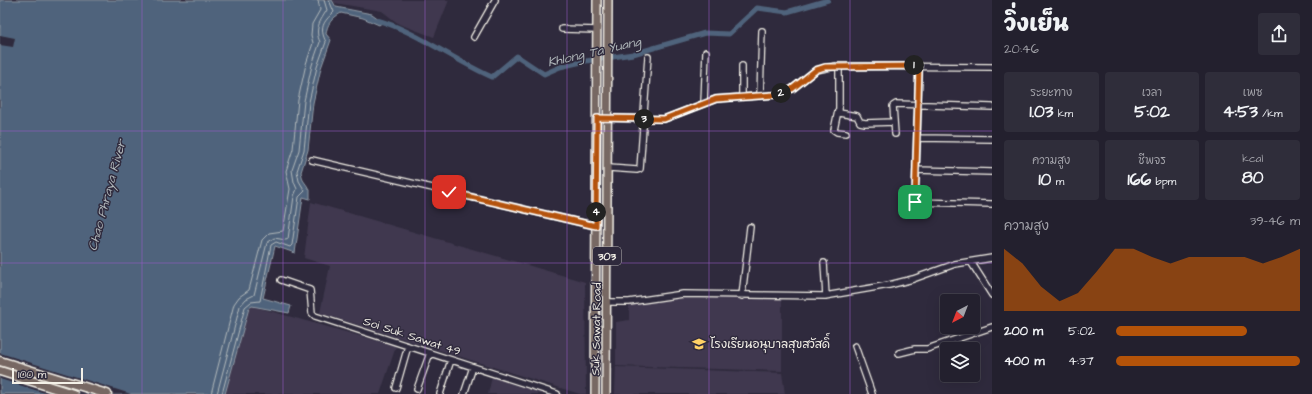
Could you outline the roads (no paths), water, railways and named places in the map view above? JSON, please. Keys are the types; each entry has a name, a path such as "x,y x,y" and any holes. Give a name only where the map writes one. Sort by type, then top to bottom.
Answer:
{"highway":[{"path":"0,361 107,394"},
{"path":"0,371 73,394"}],"main road":[{"name":"Suk Sawat Road","path":"595,394 597,0"},
{"name":"Suk Sawat Road","path":"606,394 609,168 608,0"},
{"path":"597,118 609,118"}],"street":[{"path":"474,37 495,0"},
{"path":"562,29 597,30"},
{"path":"760,96 762,31"},
{"path":"704,103 706,52"},
{"path":"609,168 640,169 648,56"},
{"path":"742,66 742,97"},
{"path":"839,66 838,111 834,130 837,132 846,133"},
{"path":"609,118 669,118 716,99 784,93 799,84 816,70 839,66 992,67"},
{"path":"919,66 915,202 992,204"},
{"path":"895,134 894,105 992,107"},
{"path":"838,111 840,114 857,116 860,122 894,122"},
{"path":"917,138 992,139"},
{"path":"312,160 596,226"},
{"path":"916,170 992,172"},
{"path":"742,296 750,227"},
{"path":"607,302 629,302 683,294 826,296 888,285 913,279 955,264 992,258"},
{"path":"971,262 992,295"},
{"path":"824,263 826,296"},
{"name":"Soi Suk Sawat 49","path":"281,280 310,290 313,315 557,394"},
{"path":"899,353 915,349 927,349 992,327"},
{"path":"396,388 408,346"},
{"path":"855,346 872,394"},
{"path":"417,389 430,353"},
{"path":"440,394 451,360"},
{"path":"464,394 473,367"}],"water":[{"name":"Chao Phraya River","path":"0,0 332,0 336,7 372,14 383,22 379,25 363,18 341,13 329,24 326,34 331,40 321,68 313,103 308,150 301,172 303,180 310,190 310,199 303,197 295,253 275,246 263,298 291,306 289,313 252,306 249,308 225,394 0,394"}],"waterway":[{"name":"Khlong Ta Yuang","path":"377,20 407,32 492,77 517,56 544,74 560,67 586,61 633,54 705,33 729,34 757,8 787,12 828,0"}],"place":[{"name":"โรงเรียนอนุบาลสุขสวัสดิ์","path":"699,344"}]}
